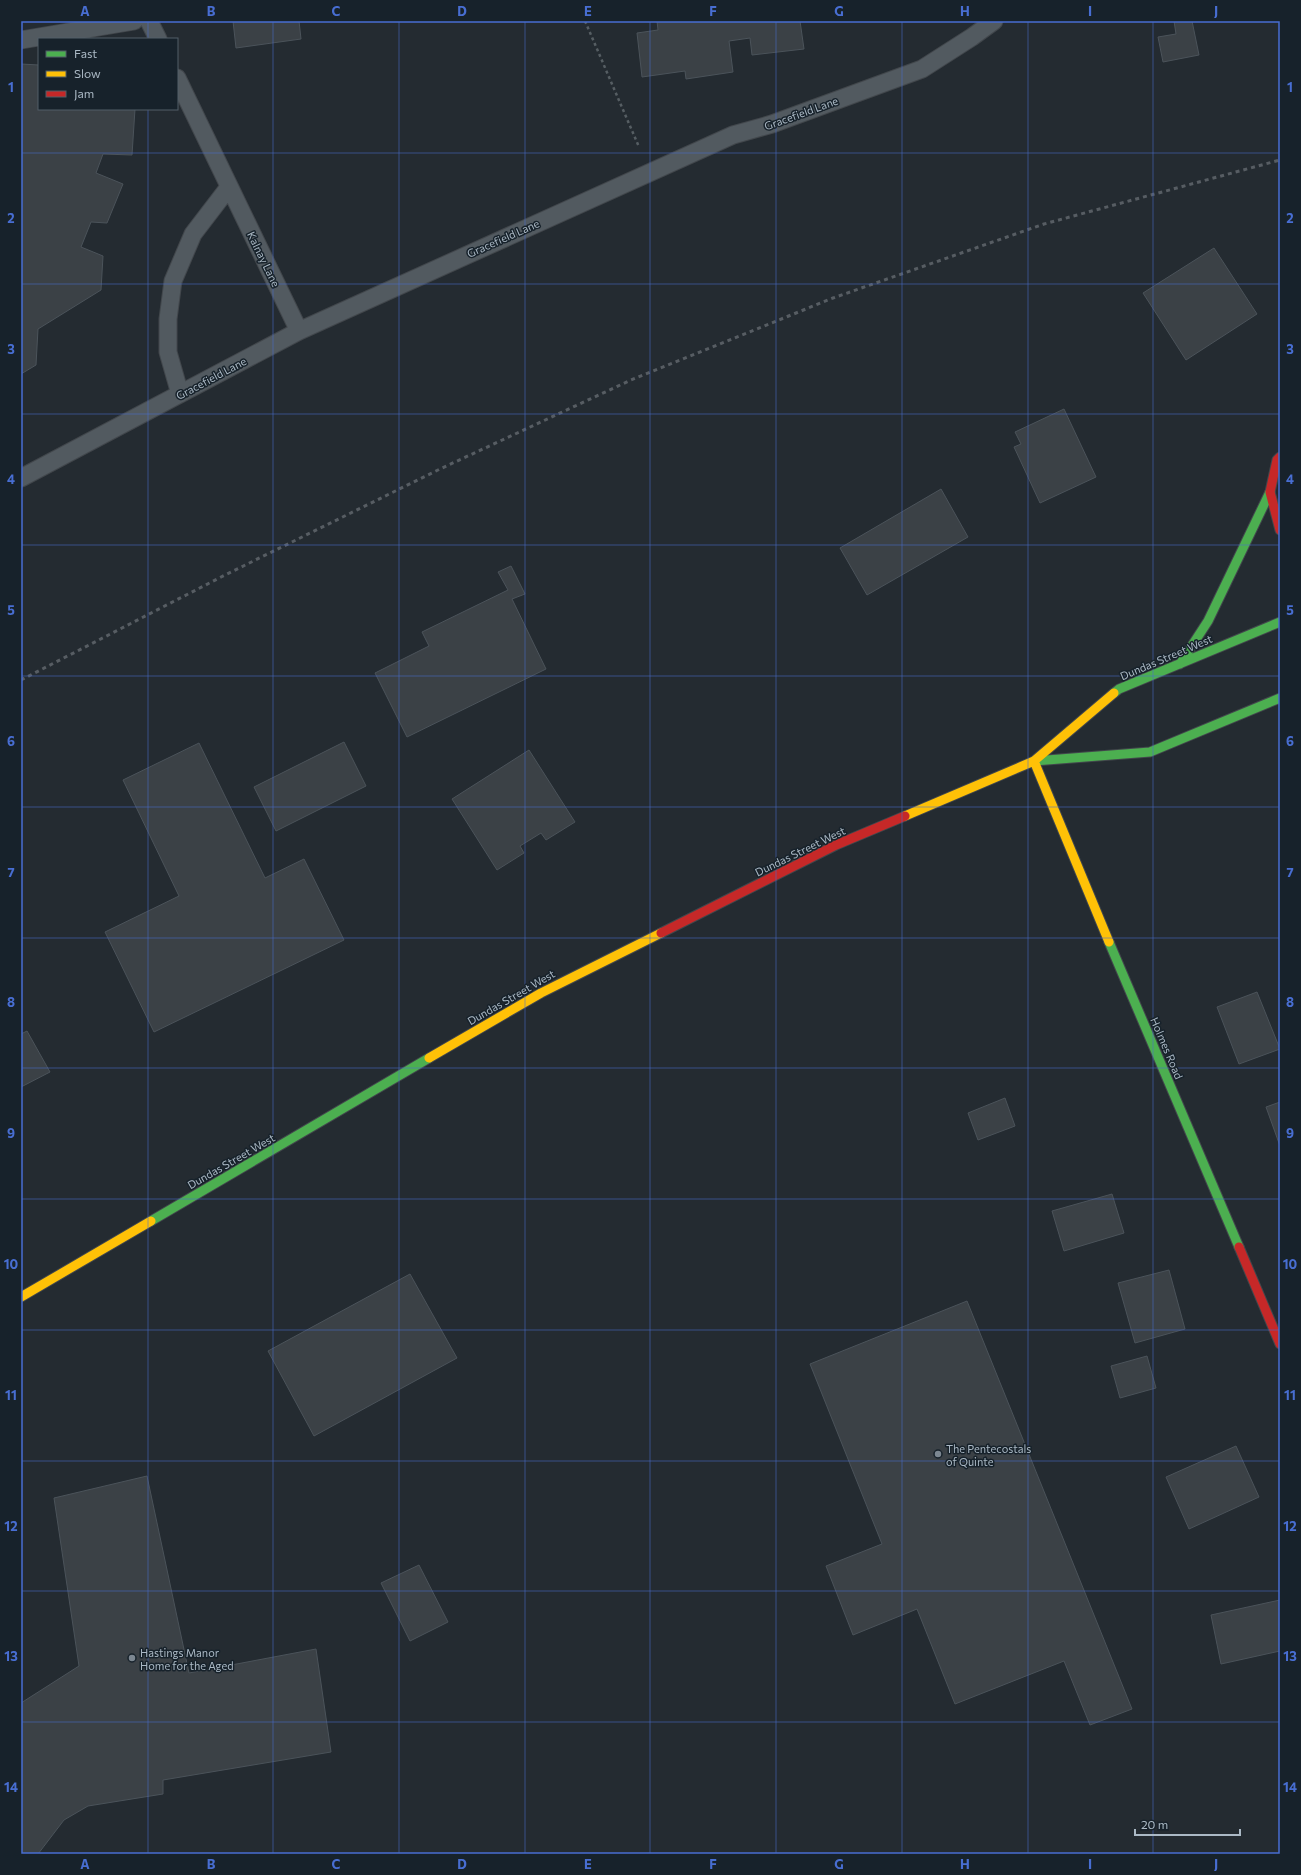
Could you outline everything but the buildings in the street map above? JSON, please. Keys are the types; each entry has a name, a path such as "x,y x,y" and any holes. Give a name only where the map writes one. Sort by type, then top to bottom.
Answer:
{"main road":[{"path":"1180,664 1208,620 1226,586 1270,492 1277,460 1280,457"},
{"path":"1270,492 1280,530"},
{"name":"Dundas Street West","path":"21,1297 541,992 836,845 1034,761 1119,689 1280,622"},
{"name":"Dundas Street West","path":"1034,761 1150,752 1280,698"},
{"name":"Holmes Road","path":"1034,761 1280,1344"}],"lane":[{"path":"21,40 134,21"},
{"path":"150,21 158,38"},
{"name":"Gracefield Lane","path":"21,478 299,331 733,135 772,124 922,69 994,21"},
{"name":"Kalnay Lane","path":"178,80 299,331"},
{"path":"180,394 168,352 168,319 173,281 193,234 229,187"}],"path":[{"path":"586,21 649,172"}],"railway":[{"path":"21,680 225,575 440,469 631,380 833,298 1044,224 1280,160"}],"traffic: fast":[{"path":"1180,664 1208,621 1270,492"},
{"path":"1114,693 1119,689 1280,622"},
{"path":"1034,761 1150,752 1280,698"},
{"path":"1109,942 1239,1247"},
{"path":"151,1221 429,1058"}],"traffic: slow":[{"path":"905,816 1034,761 1114,693"},
{"path":"1034,761 1109,942"},
{"path":"429,1058 541,993 661,933"},
{"path":"21,1297 151,1221"}],"traffic: jam":[{"path":"1280,457 1277,460 1270,492 1280,530"},
{"path":"661,933 836,845 905,816"},
{"path":"1239,1247 1280,1344"}],"place":[{"name":"The Pentecostals of Quinte","path":"938,1454"},
{"name":"Hastings Manor Home for the Aged","path":"132,1658"}]}
